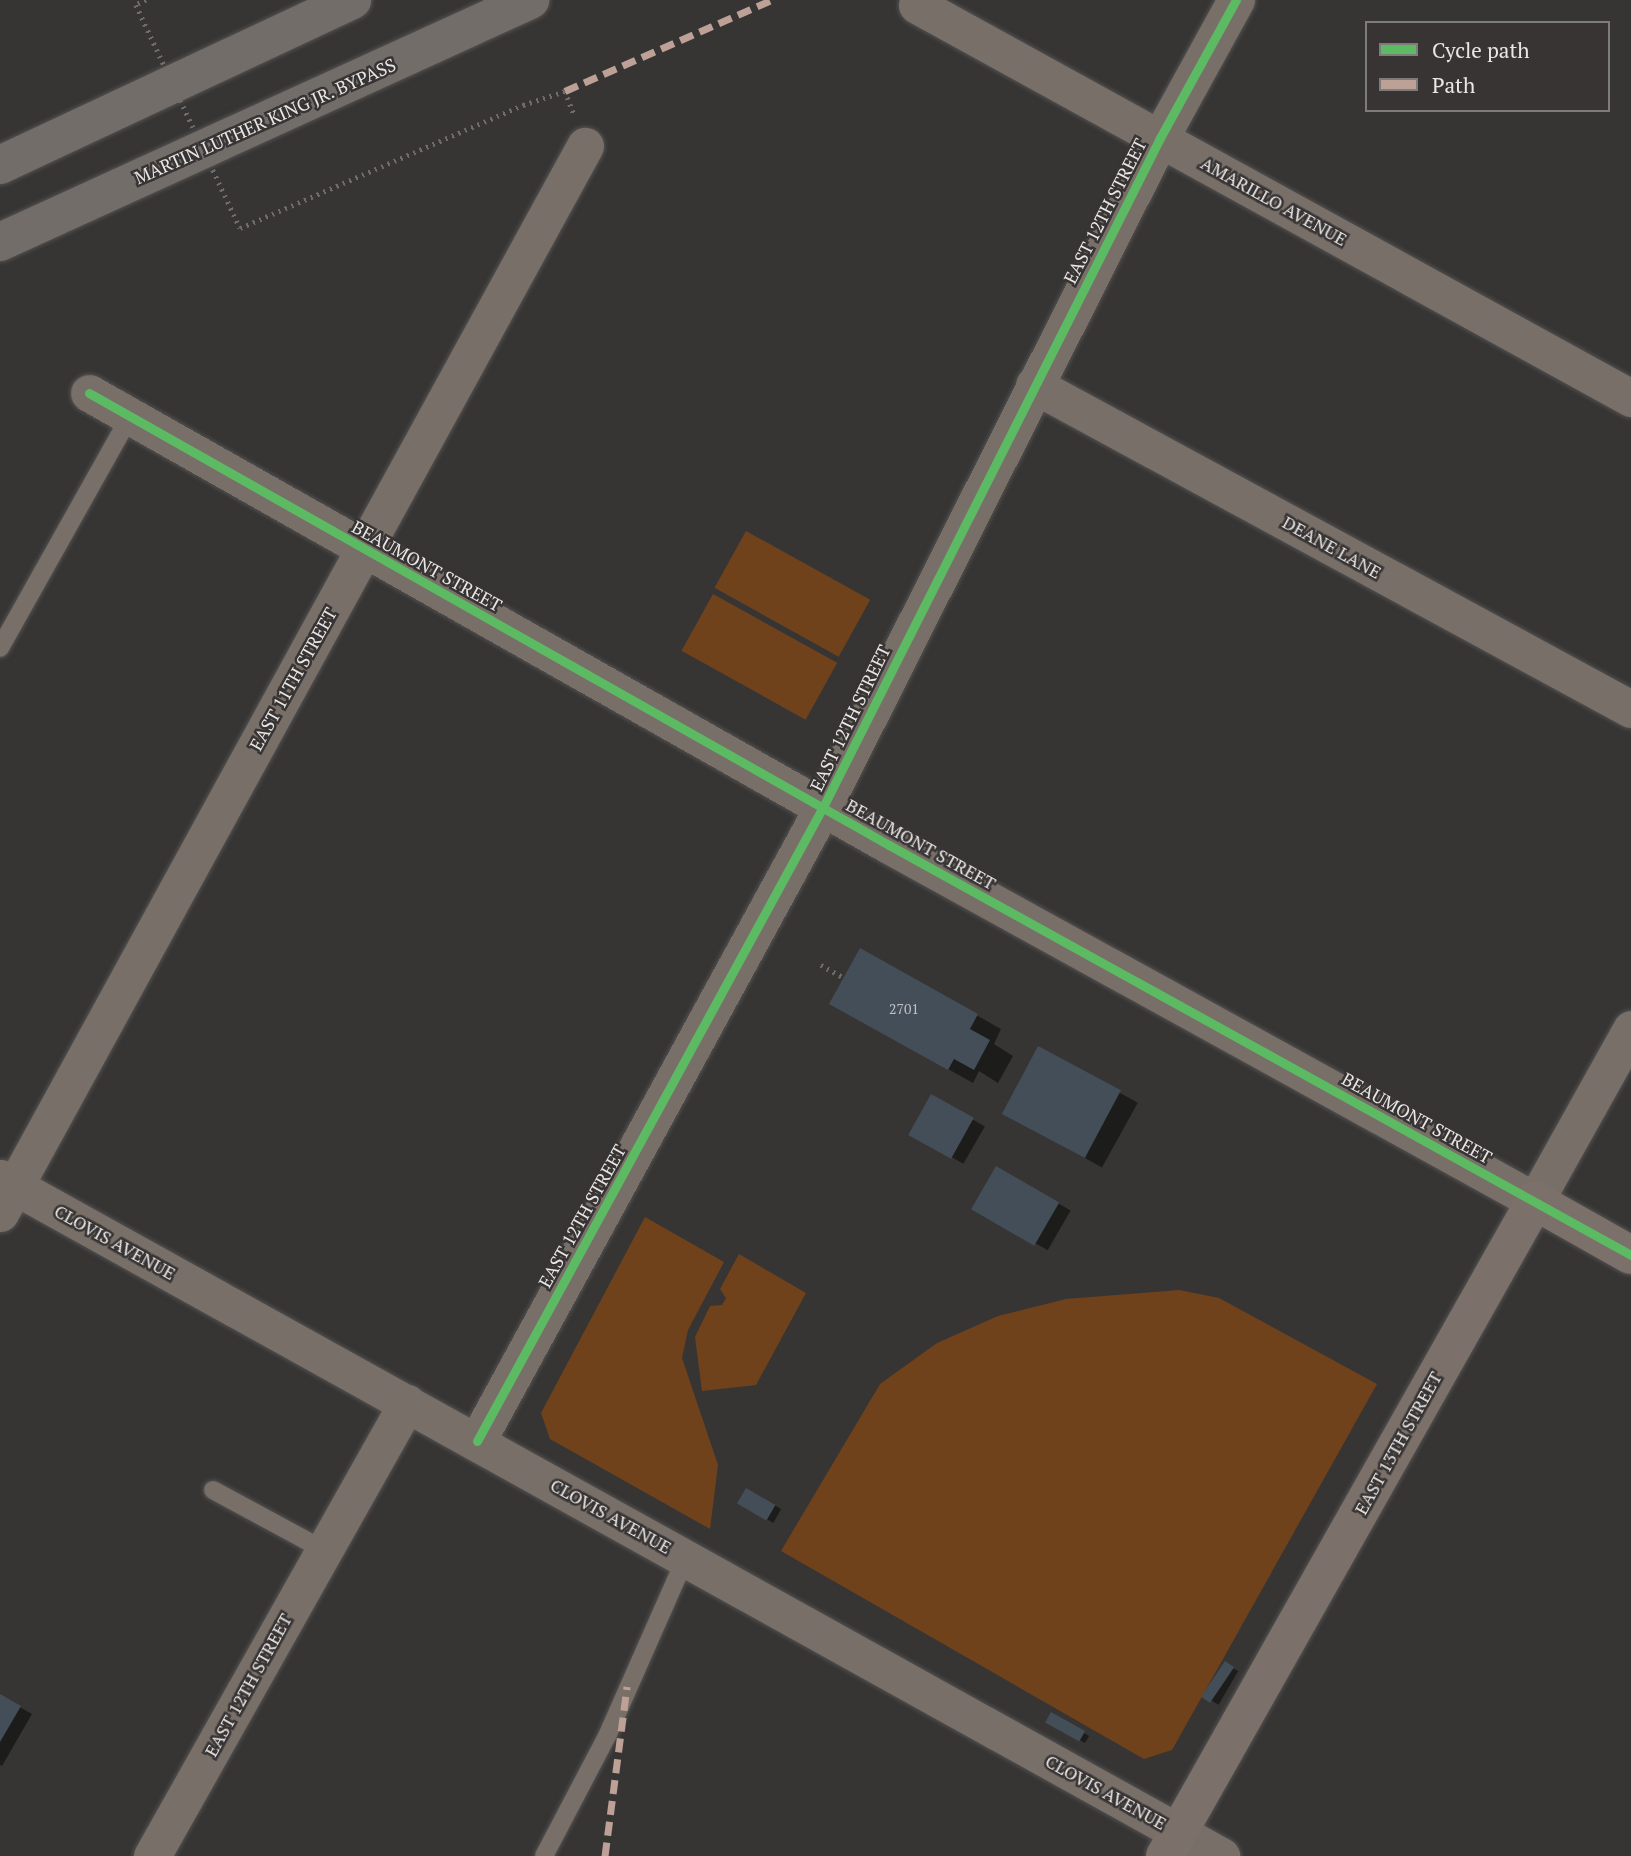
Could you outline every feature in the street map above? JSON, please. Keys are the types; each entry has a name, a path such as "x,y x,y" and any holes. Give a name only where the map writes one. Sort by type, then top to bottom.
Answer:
{"highway":[{"path":"0,165 352,0"},
{"name":"MARTIN LUTHER KING JR. BYPASS","path":"0,242 530,0"}],"street":[{"name":"EAST 12TH STREET","path":"477,1441 823,807 1160,138 1236,0"},
{"name":"AMARILLO AVENUE","path":"917,5 1631,398"},
{"name":"EAST 11TH STREET","path":"5,1192 585,146"},
{"name":"DEANE LANE","path":"1034,385 1631,709"},
{"name":"BEAUMONT STREET","path":"89,393 823,807 1631,1255"},
{"name":"EAST 13TH STREET","path":"1172,1844 1631,1029"},
{"name":"CLOVIS AVENUE","path":"5,1192 477,1441 685,1557 1172,1844 1221,1856"},
{"name":"EAST 12TH STREET","path":"152,1856 407,1404"}],"lane":[{"path":"0,648 130,416"},
{"path":"212,1490 324,1550"},
{"path":"544,1856 608,1734 685,1557"}],"path":[{"path":"146,0 136,5 240,228 523,105 565,91 585,146"},
{"path":"821,965 844,978"}],"shaded area":[{"path":"746,531 870,600 839,657 714,588"},
{"path":"713,594 837,663 806,720 681,651"},
{"path":"645,1217 724,1262 688,1330 682,1358 718,1465 710,1529 550,1439 541,1413"},
{"path":"739,1254 806,1293 756,1385 702,1391 695,1337 710,1306 722,1305 726,1298 720,1289"},
{"path":"1179,1290 1219,1298 1377,1384 1172,1750 1144,1759 781,1551 880,1384 937,1343 998,1316 1066,1299"}],"building":[{"path":"860,948 978,1014 970,1029 990,1040 974,1070 954,1059 948,1070 829,1004"},
{"path":"1038,1046 1121,1090 1085,1158 1002,1114"},
{"path":"931,1094 974,1118 951,1159 908,1135"},
{"path":"996,1166 1059,1202 1034,1246 971,1209"},
{"path":"746,1488 775,1505 766,1521 737,1504"},
{"path":"1225,1661 1234,1667 1210,1703 1201,1697"},
{"path":"0,1694 21,1706 0,1742"},
{"path":"1051,1712 1085,1731 1079,1741 1045,1722"}],"marked path":[{"path":"565,91 771,0"},
{"path":"605,1856 627,1686"}],"cycle path":[{"path":"477,1441 823,807 1160,138 1236,0"},
{"path":"89,393 889,845 1631,1255"}]}
